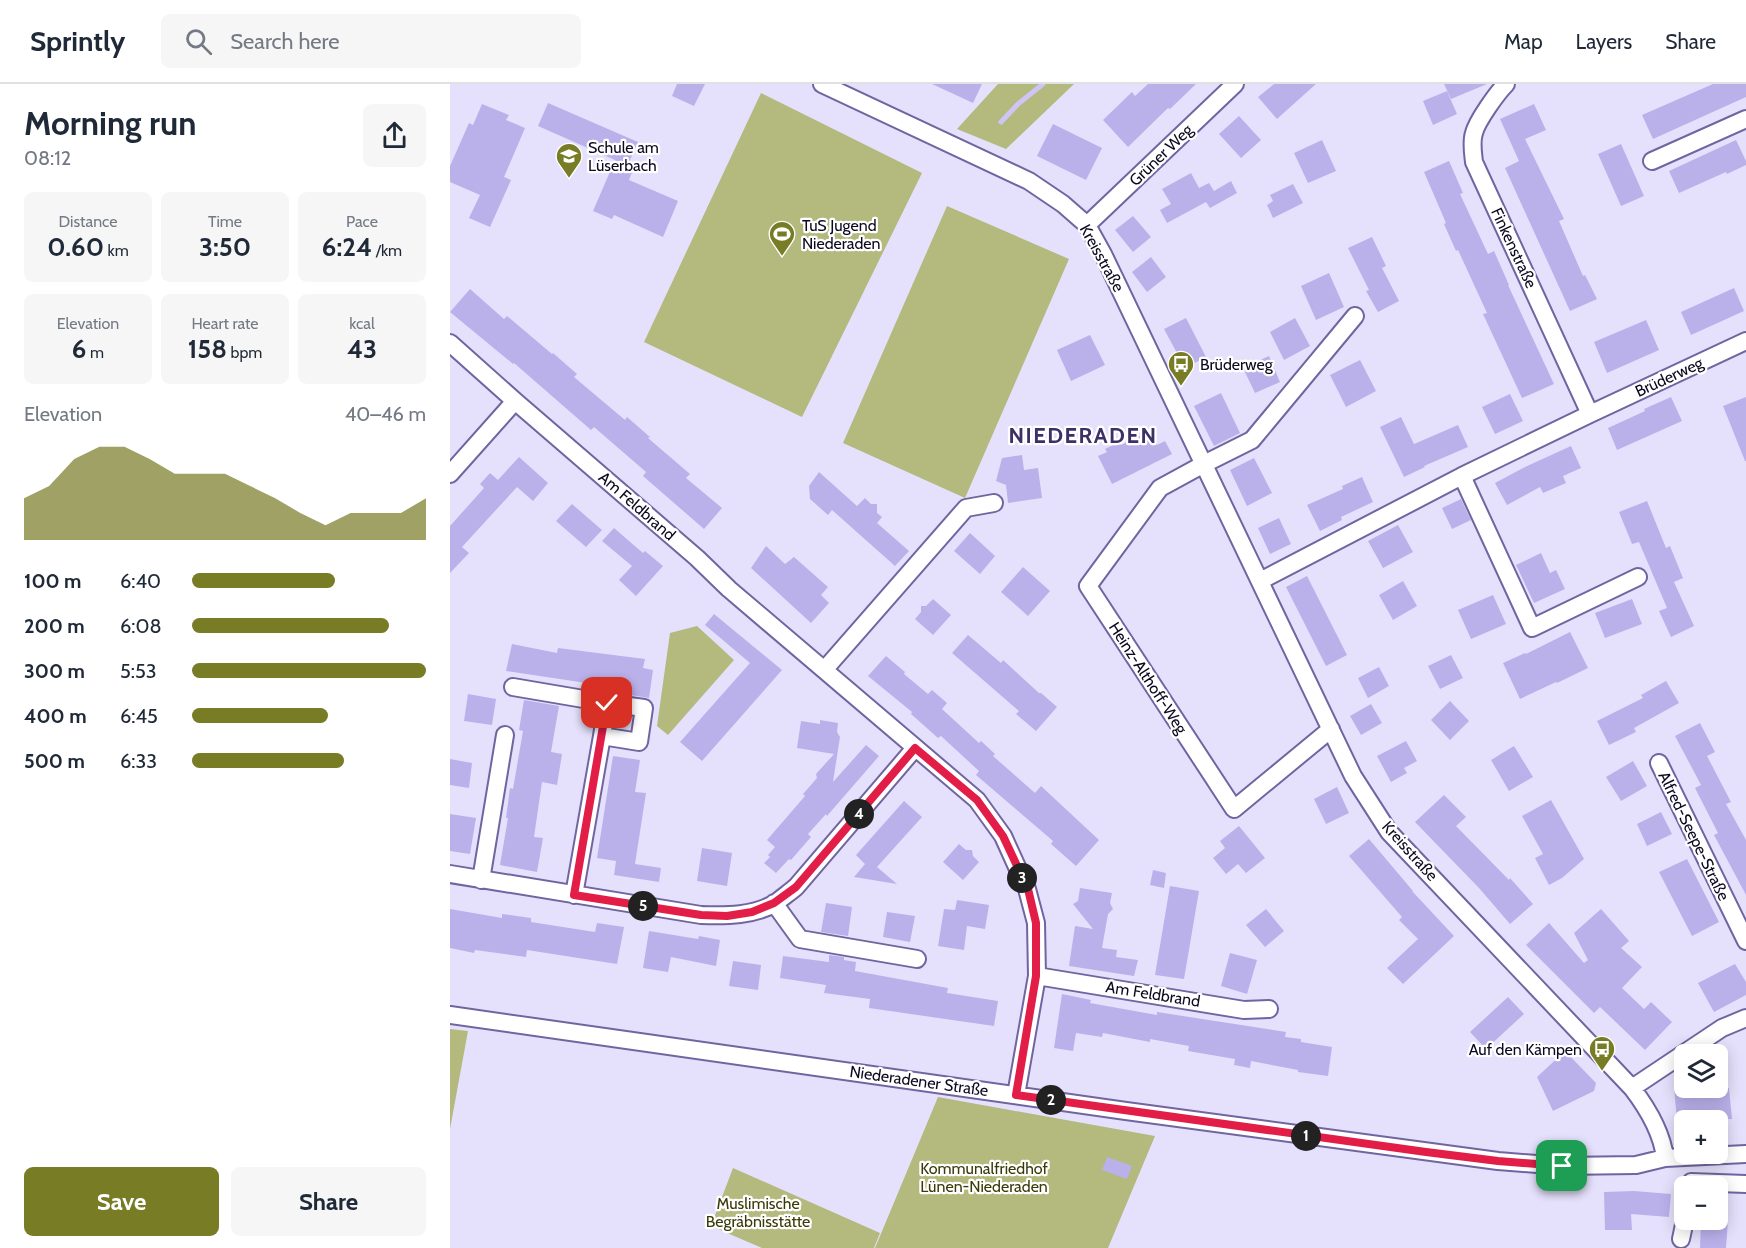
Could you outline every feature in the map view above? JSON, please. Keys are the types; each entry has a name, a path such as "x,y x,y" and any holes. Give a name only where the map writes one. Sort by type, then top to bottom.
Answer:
{"street":[{"name":"Kreisstraße","path":"822,84 1029,181 1063,204 1087,225 1109,265 1353,776 1389,832 1632,1088 1644,1103 1662,1139 1665,1158"},
{"name":"Grüner Weg","path":"1087,225 1235,84"},
{"name":"Finkenstraße","path":"1506,84 1475,129 1472,142 1474,162 1590,414"},
{"path":"1652,160 1746,119"},
{"path":"1204,464 1252,440 1355,316"},
{"name":"Brüderweg","path":"1260,581 1462,476 1746,341"},
{"name":"Am Feldbrand","path":"450,343 698,558 729,589 977,800 1003,836 1028,889 1036,923 1036,976 1016,1095"},
{"path":"450,474 515,401"},
{"name":"Heinz-Althoff-Weg","path":"1204,464 1160,488 1088,586 1234,809 1331,729"},
{"path":"1462,476 1532,628 1638,577"},
{"path":"825,669 966,508 994,503"},
{"path":"513,687 644,708 639,742 602,736"},
{"path":"574,895 607,703"},
{"path":"481,880 506,735"},
{"path":"450,874 701,915 727,916 752,912 774,903 796,887 915,748"},
{"name":"Alfred-Seepe-Straße","path":"1659,763 1746,941"},
{"path":"774,903 800,939 917,959"},
{"name":"Am Feldbrand","path":"1036,976 1244,1010 1269,1009"},
{"name":"Niederadener Straße","path":"450,1015 1303,1136 1498,1161 1573,1166 1636,1165 1674,1158"},
{"path":"1632,1088 1722,1028 1746,1018"},
{"name":"Niederadener Straße","path":"1728,1155 1746,1154"},
{"path":"1728,1184 1746,1184"},
{"path":"1681,1239 1682,1230"}],"green space":[{"path":"998,84 1074,84 1006,149 957,129"},
{"name":"TuS Jugend Niederaden","path":"761,93 922,173 802,417 644,342"},
{"path":"947,206 1069,259 965,498 843,443"},
{"path":"697,626 734,660 668,735 657,726 670,633"},
{"path":"450,1029 468,1031 450,1129"},
{"name":"Kommunalfriedhof Lünen-Niederaden","path":"938,1097 1155,1136 1108,1248 875,1248"},
{"name":"Muslimische Begräbnisstätte","path":"733,1168 880,1233 874,1248 762,1248 711,1226"}],"building":[{"path":"677,84 705,84 694,106 672,96"},
{"path":"932,84 982,84 973,103"},
{"path":"1148,84 1196,84 1128,147 1103,120 1132,92 1135,96"},
{"path":"1274,84 1316,84 1277,119 1258,97"},
{"path":"1444,84 1487,84 1451,99"},
{"path":"1713,84 1746,84 1746,97 1653,139 1642,115"},
{"path":"1447,91 1457,114 1433,125 1423,101"},
{"path":"548,103 638,142 626,169 632,172 629,180 678,201 663,237 614,215 612,219 593,211 615,160 538,126"},
{"path":"482,104 509,115 506,120 525,128 504,177 511,180 490,227 469,218 480,195 450,182 450,166 469,123 473,125"},
{"path":"1534,104 1546,130 1525,139 1564,219 1559,221 1583,276 1585,275 1597,299 1570,311 1505,168 1519,161 1500,119"},
{"path":"1239,116 1261,140 1241,158 1219,134"},
{"path":"1053,124 1102,148 1086,180 1037,156"},
{"path":"1322,140 1336,171 1308,183 1294,153"},
{"path":"1736,140 1746,165 1679,193 1669,171"},
{"path":"1621,144 1644,196 1621,206 1598,154"},
{"path":"1449,161 1463,193 1460,194 1488,254 1494,251 1554,384 1522,398 1483,314 1487,313 1458,250 1456,251 1424,172"},
{"path":"1191,173 1199,188 1209,183 1214,191 1231,181 1237,193 1210,208 1206,202 1167,223 1160,210 1171,204 1162,189"},
{"path":"1293,184 1303,203 1273,218 1267,205 1273,201 1270,195"},
{"path":"1133,216 1151,237 1133,252 1115,230"},
{"path":"1372,237 1386,266 1382,268 1399,301 1378,312 1366,291 1369,290 1348,248"},
{"path":"1151,257 1166,277 1147,292 1132,272"},
{"path":"1329,273 1344,307 1316,320 1301,286"},
{"path":"1734,288 1744,311 1691,335 1681,312"},
{"path":"470,289 504,319 507,316 553,353 577,374 574,377 625,420 627,417 690,474 686,478 722,508 704,529 643,476 646,472 594,427 591,430 514,363 450,312"},
{"path":"1186,318 1206,357 1185,368 1164,329"},
{"path":"1295,318 1310,346 1284,360 1270,332"},
{"path":"1646,320 1659,350 1607,373 1594,342"},
{"path":"1090,335 1105,365 1071,381 1057,350"},
{"path":"1269,356 1280,382 1255,393 1243,368"},
{"path":"1360,360 1376,391 1346,407 1330,375"},
{"path":"1221,393 1240,433 1214,446 1194,406"},
{"path":"1510,394 1523,421 1495,434 1482,407"},
{"path":"1671,397 1682,421 1617,450 1608,428"},
{"path":"1746,397 1746,461 1745,461 1723,406"},
{"path":"1401,417 1414,444 1458,425 1468,447 1404,477 1380,427"},
{"path":"1150,431 1157,445 1165,441 1172,454 1112,484 1098,456 1107,452 1105,449 1119,442 1121,445"},
{"path":"1571,446 1581,468 1563,476 1566,483 1543,493 1540,487 1507,505 1495,483"},
{"path":"1022,455 1024,470 1038,468 1042,498 1008,503 1006,485 996,481 1002,458"},
{"path":"519,457 548,483 533,501 517,487 462,547 469,553 450,573 450,526 484,488 480,484 490,473 498,480"},
{"path":"1254,458 1272,493 1247,506 1230,470"},
{"path":"819,472 857,506 865,498 871,504 877,504 877,513 882,517 877,523 909,551 895,566 832,510 828,515 810,499 809,486"},
{"path":"1362,477 1373,502 1341,517 1342,520 1320,531 1307,505 1343,489 1342,486"},
{"path":"1461,499 1471,520 1452,529 1442,508"},
{"path":"1647,501 1666,548 1670,546 1683,578 1674,582 1694,626 1671,637 1659,611 1667,608 1639,542 1632,544 1619,512"},
{"path":"572,504 602,530 586,547 556,521"},
{"path":"1279,518 1291,544 1270,554 1258,528"},
{"path":"1398,525 1413,552 1383,568 1368,541"},
{"path":"614,528 643,553 645,551 663,566 636,596 619,580 632,566 602,541"},
{"path":"970,533 995,556 980,574 954,551"},
{"path":"766,546 785,564 794,557 828,587 821,595 829,603 811,623 751,568"},
{"path":"1541,553 1550,573 1556,570 1565,589 1534,603 1516,565"},
{"path":"1023,567 1050,591 1028,616 1001,592"},
{"path":"1307,576 1347,655 1326,666 1286,587"},
{"path":"1403,581 1417,606 1393,620 1379,595"},
{"path":"1493,595 1506,624 1471,639 1458,610"},
{"path":"933,599 951,615 933,635 915,619 921,612 921,606 926,606"},
{"path":"1632,599 1642,624 1605,638 1595,613"},
{"path":"714,614 782,670 702,761 680,742 750,663 705,625"},
{"path":"1570,632 1588,668 1520,699 1503,663"},
{"path":"968,635 1001,663 1003,660 1057,707 1036,731 1016,714 1019,711 952,653"},
{"path":"512,644 557,653 558,648 645,659 643,668 653,670 649,698 612,692 613,687 506,671"},
{"path":"1451,655 1463,678 1440,689 1428,666"},
{"path":"886,656 928,694 932,690 947,703 942,709 979,743 981,741 995,754 993,756 1035,793 1041,786 1099,840 1076,866 1051,844 1053,841 976,775 979,771 941,736 938,738 911,714 912,712 868,676"},
{"path":"1379,667 1389,686 1368,698 1358,678"},
{"path":"1666,681 1679,703 1634,728 1636,732 1609,745 1597,721 1643,698 1641,695"},
{"path":"468,694 496,699 492,725 464,721"},
{"path":"524,700 559,706 551,752 562,754 557,785 542,782 534,837 543,838 537,872 500,865 508,818 506,818 510,788 513,789 523,731 519,730"},
{"path":"1450,701 1469,721 1450,740 1431,720"},
{"path":"1371,704 1382,723 1361,735 1350,716"},
{"path":"820,720 838,723 837,732 840,737 833,782 866,745 879,756 827,816 826,814 808,834 811,837 791,860 789,859 776,873 764,863 775,847 767,840 805,796 803,794 817,778 816,774 834,754 797,748 801,721 820,724"},
{"path":"1700,723 1715,752 1707,756 1731,802 1726,804 1746,840 1746,895 1714,835 1718,833 1695,788 1701,785 1675,736"},
{"path":"1406,741 1417,761 1404,768 1407,773 1391,782 1377,756"},
{"path":"1514,746 1533,777 1509,791 1491,760"},
{"path":"613,756 640,760 635,792 646,793 635,864 661,868 659,882 614,875 616,861 597,858"},
{"path":"450,759 472,763 469,788 450,785"},
{"path":"1633,761 1647,786 1621,801 1606,777"},
{"path":"1337,787 1349,813 1326,824 1314,799"},
{"path":"1444,795 1466,817 1456,826 1509,880 1510,878 1533,904 1510,924 1479,888 1415,822"},
{"path":"1551,800 1584,859 1562,878 1549,885 1535,858 1543,854 1522,816"},
{"path":"904,801 922,817 877,867 897,884 854,877 865,864 856,855"},
{"path":"1661,812 1672,834 1647,846 1637,824"},
{"path":"450,814 476,818 470,854 450,851"},
{"path":"1239,826 1265,858 1246,873 1238,864 1226,874 1213,858 1225,848 1220,841"},
{"path":"1369,839 1412,891 1454,936 1403,984 1387,968 1418,939 1399,920 1402,917 1349,856"},
{"path":"959,844 966,850 972,850 973,856 979,862 963,880 943,862"},
{"path":"702,848 732,853 727,886 697,881"},
{"path":"1687,859 1719,922 1692,936 1659,872"},
{"path":"1153,870 1166,873 1164,888 1150,885"},
{"path":"1170,886 1199,891 1184,979 1155,975"},
{"path":"1080,888 1112,893 1110,903 1113,909 1108,914 1102,948 1117,950 1116,957 1138,960 1134,976 1069,966 1075,926 1093,929 1073,904 1078,901"},
{"path":"957,900 989,905 985,929 967,926 964,950 938,946 944,909 955,910"},
{"path":"826,903 852,907 848,936 821,932"},
{"path":"450,909 502,918 502,914 531,918 531,922 595,932 597,923 624,927 617,964 527,950 526,957 475,950 474,953 450,948"},
{"path":"1266,909 1284,931 1265,947 1246,925"},
{"path":"1601,909 1629,941 1621,948 1642,967 1622,988 1644,1009 1651,1002 1672,1022 1645,1050 1600,1007 1594,1013 1526,945 1549,923 1584,963 1588,960 1574,933"},
{"path":"887,912 915,916 910,942 883,937"},
{"path":"649,931 720,940 716,966 671,957 668,972 643,968"},
{"path":"1230,953 1257,960 1247,994 1221,986"},
{"path":"829,955 844,957 844,960 856,962 855,971 948,988 947,993 998,1001 994,1026 869,1008 870,999 824,993 826,985 780,978 783,956 829,962"},
{"path":"733,961 761,965 758,990 729,986"},
{"path":"1735,964 1746,982 1746,995 1714,1012 1698,983"},
{"path":"1062,994 1091,1000 1090,1003 1157,1015 1157,1012 1286,1032 1285,1037 1332,1047 1328,1076 1298,1072 1298,1070 1251,1061 1250,1068 1234,1065 1235,1059 1188,1051 1189,1046 1150,1039 1150,1042 1103,1033 1102,1037 1076,1033 1073,1051 1054,1048"},
{"path":"1508,997 1524,1014 1486,1049 1470,1032"},
{"path":"1565,1051 1596,1083 1594,1091 1553,1111 1537,1077"},
{"path":"1729,1088 1732,1119 1728,1119 1728,1110 1676,1110 1675,1098 1728,1098"},
{"path":"1107,1157 1132,1166 1127,1179 1102,1170"},
{"path":"1634,1191 1671,1194 1669,1217 1631,1214 1632,1230 1605,1230 1604,1192"},
{"path":"1701,1230 1727,1230 1726,1248 1700,1248"}],"waterway":[{"path":"1001,122 1018,104 1043,84"}],"place":[{"name":"Schule am Lüserbach","path":"569,179"},
{"name":"TuS Jugend Niederaden","path":"782,257"},
{"name":"Brüderweg","path":"1181,387"},
{"name":"Auf den Kämpen","path":"1602,1072"}],"district":[{"name":"NIEDERADEN","path":"1083,435"}],"route":[{"path":"607,703 574,895 701,915 727,916 752,912 774,903 796,887 915,748 977,800 1003,836 1028,889 1036,923 1036,976 1016,1095 1426,1152 1562,1166"}]}
